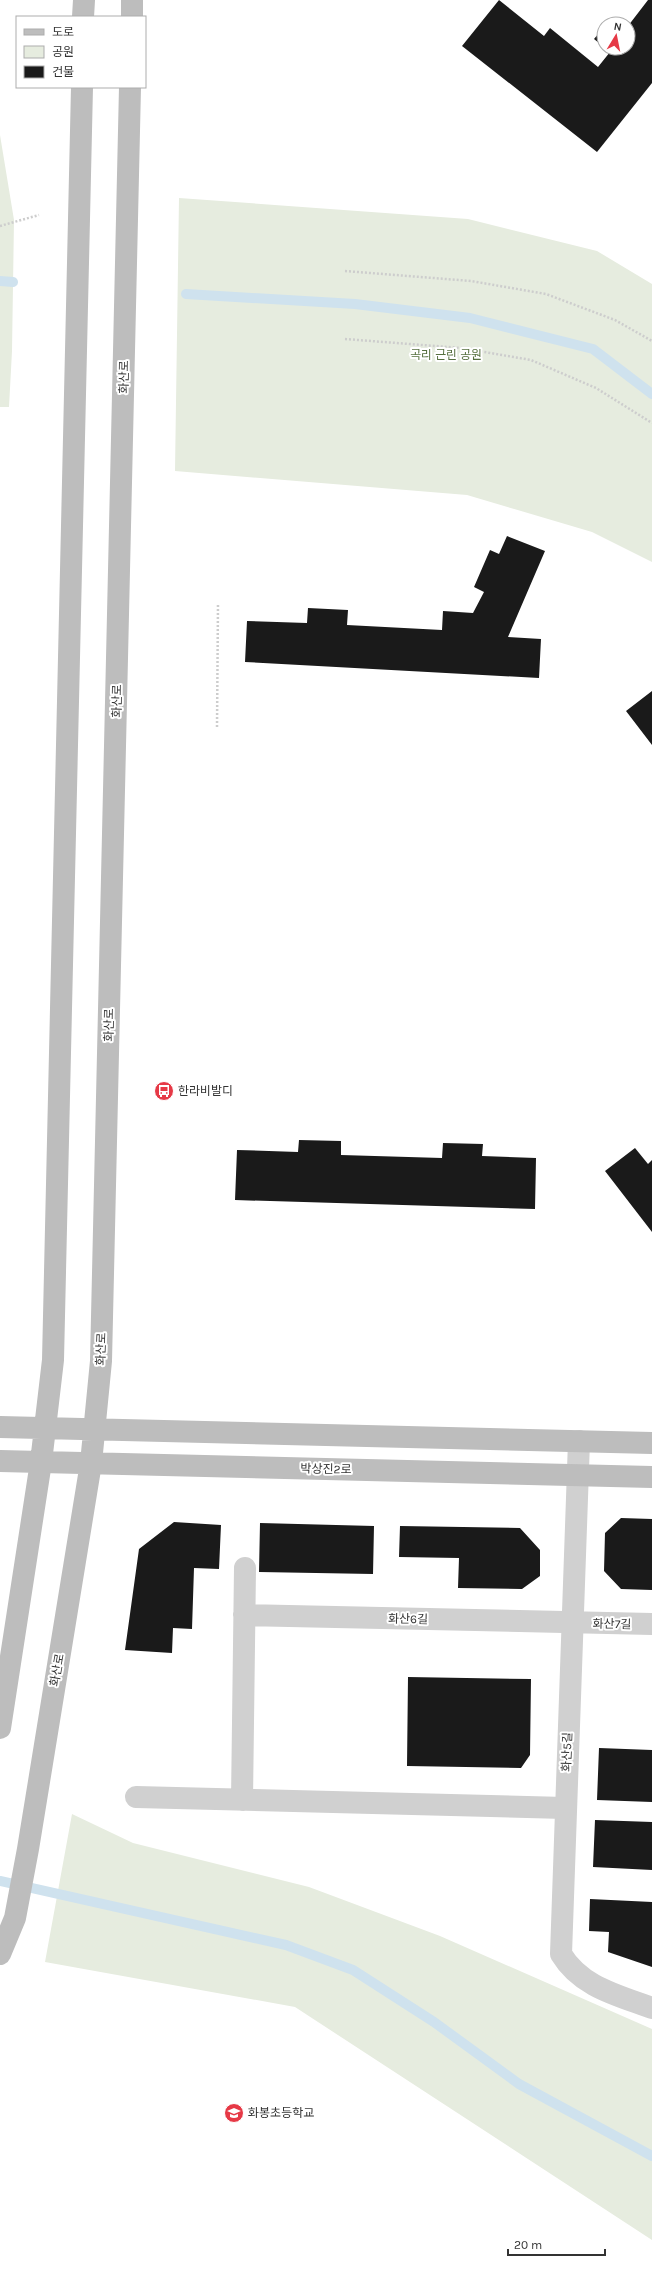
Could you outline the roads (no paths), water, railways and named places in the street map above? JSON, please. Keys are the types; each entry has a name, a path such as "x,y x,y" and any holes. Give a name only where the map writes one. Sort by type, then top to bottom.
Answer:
{"street":[{"path":"83,16 84,0"},
{"path":"132,0 132,16"},
{"path":"0,1728 46,1428 52,1360 82,88"},
{"name":"화산로","path":"0,1954 15,1918 28,1849 91,1463 96,1430 102,1361 130,88"},
{"path":"0,1427 652,1443"},
{"name":"화산5길","path":"579,1441 561,1954 569,1968 583,1979 605,1990 652,2008"},
{"name":"박상진2로","path":"0,1461 652,1477"},
{"path":"242,1800 245,1568"},
{"name":"화산6길","path":"244,1615 572,1622"},
{"name":"화산7길","path":"572,1622 652,1624"},
{"path":"136,1797 565,1808"}],"waterway":[{"path":"0,281 13,282"},
{"path":"186,294 355,304 470,318 593,349 652,394"},
{"path":"0,1881 286,1945 353,1970 434,2022 519,2084 652,2156"}],"place":[{"name":"한라비발디","path":"164,1091"},
{"name":"화봉초등학교","path":"234,2113"}],"park label":[{"name":"곡리 근린 공원","path":"446,355"}]}
